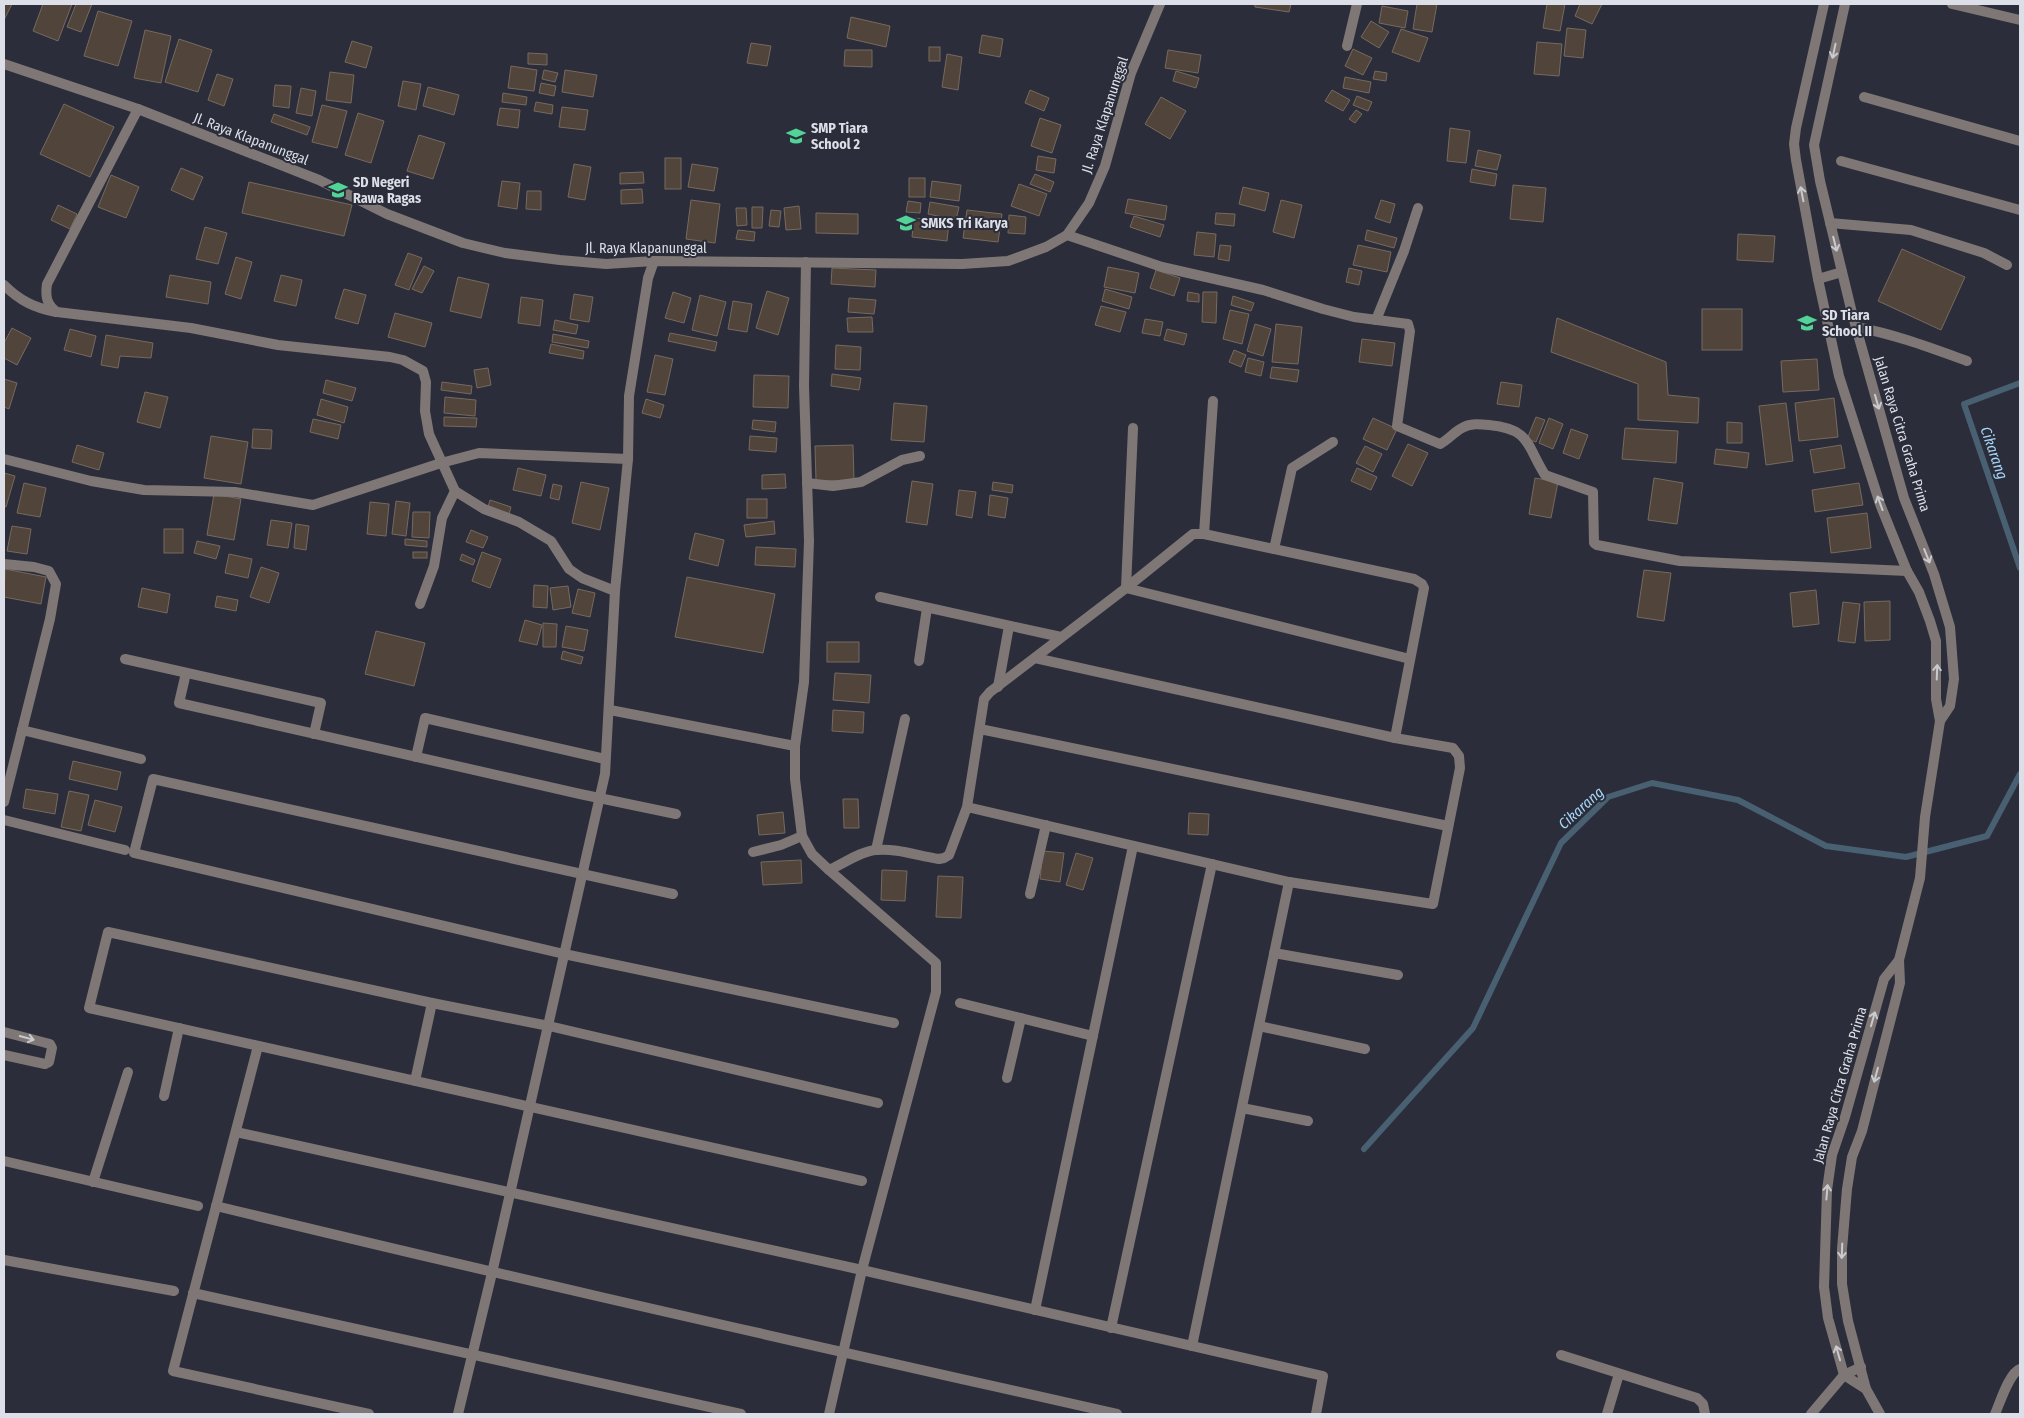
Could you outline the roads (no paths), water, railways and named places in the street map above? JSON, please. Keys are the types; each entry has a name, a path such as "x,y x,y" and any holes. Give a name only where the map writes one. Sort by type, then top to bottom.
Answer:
{"street":[{"name":"Jl. Raya Klapanunggal","path":"4,64 138,109 319,180 387,214 462,243 505,253 606,264 654,261 962,264 1008,261 1046,247 1067,235 1089,203 1105,166 1131,73 1160,4"},
{"path":"1347,46 1357,4"},
{"name":"Jalan Raya Citra Graha Prima","path":"1824,4 1794,144 1818,279 1839,376 1880,504 1907,571 1919,592 1936,642 1936,699 1940,721 1925,817 1920,878 1899,960 1900,984 1862,1131 1852,1157 1847,1189 1842,1249 1842,1284 1848,1320 1866,1389 1880,1414"},
{"name":"Jalan Raya Citra Graha Prima","path":"1845,4 1814,145 1820,181 1856,327 1904,498 1934,574 1950,628 1954,679 1950,706 1940,721"},
{"path":"1952,4 2020,20"},
{"path":"1864,97 2020,141"},
{"path":"57,312 49,306 47,284 138,109"},
{"path":"1841,161 2020,210"},
{"path":"1376,320 1404,251 1418,208"},
{"path":"1830,223 1911,230 1984,253 2007,266"},
{"path":"1067,235 1179,272 1263,290 1331,311 1408,324 1410,327 1397,426 1440,444 1462,428 1479,424 1502,427 1521,434 1529,443 1545,475 1593,492 1594,543 1597,545 1680,561 1907,571"},
{"path":"458,1414 549,1026 605,774 610,710 615,591 628,459 629,396 648,278 654,261"},
{"path":"806,262 804,386 809,541 804,682 795,746 796,795 802,836 812,854 936,964 937,976 936,992 862,1270 829,1414"},
{"path":"1818,279 1842,272"},
{"path":"4,285 23,302 39,309 191,328 278,345 403,360 423,371 426,382 425,411 429,434 455,491 484,509 519,522 551,541 569,569 582,578 615,591"},
{"path":"1856,327 1921,344 1968,361"},
{"path":"1204,534 1213,401"},
{"path":"1126,588 1133,428"},
{"path":"1274,549 1292,468 1333,442"},
{"path":"4,459 91,481 144,490 235,492 313,505 442,463 479,453 628,459"},
{"path":"807,483 833,486 861,482 902,460 920,456"},
{"path":"420,604 434,566 442,518 455,491"},
{"path":"829,870 876,850 899,851 944,858 952,849 966,807 984,699 990,692 1193,534 1204,534 1414,579 1422,584 1424,588 1395,738"},
{"path":"4,564 34,567 49,571 56,584 50,619 4,802"},
{"path":"1126,588 1410,659"},
{"path":"880,597 1061,638"},
{"path":"920,660 928,608"},
{"path":"998,686 1009,626"},
{"path":"966,807 1289,882 1434,904 1460,768 1459,756 1453,748 1395,738 1035,658"},
{"path":"125,659 321,703 314,734"},
{"path":"186,672 180,703 676,814"},
{"path":"610,710 795,746"},
{"path":"416,757 426,718 605,759"},
{"path":"876,850 905,719"},
{"path":"980,729 1448,826"},
{"path":"22,730 142,759"},
{"path":"674,894 153,779 134,853 564,954 894,1022"},
{"path":"4,820 125,850"},
{"path":"1030,894 1046,825"},
{"path":"753,852 781,845 802,836"},
{"path":"1035,1310 1133,846"},
{"path":"1111,1328 1212,864"},
{"path":"1192,1346 1289,882"},
{"path":"862,1181 89,1008 108,932 432,1003 549,1026 878,1103"},
{"path":"1274,953 1398,975"},
{"name":"Jalan Raya Citra Graha Prima","path":"1866,1389 1844,1375 1828,1318 1824,1288 1827,1190 1832,1155 1845,1117 1884,979 1899,960"},
{"path":"960,1002 1093,1036"},
{"path":"415,1081 432,1003"},
{"path":"1007,1078 1021,1018"},
{"path":"1259,1026 1365,1049"},
{"path":"164,1096 180,1028"},
{"path":"4,1032 50,1044 52,1048 49,1062 45,1064 4,1055"},
{"path":"258,1046 174,1371 369,1414"},
{"path":"93,1182 128,1072"},
{"path":"1242,1108 1308,1121"},
{"path":"236,1132 862,1270 1323,1376 1316,1414"},
{"path":"4,1161 198,1206"},
{"path":"216,1206 492,1273 1117,1414"},
{"path":"4,1260 174,1291"},
{"path":"193,1293 741,1414"},
{"path":"1561,1355 1697,1398 1703,1404 1705,1414"},
{"path":"1810,1414 1844,1375 1861,1366"},
{"path":"1995,1414 2011,1378 2016,1370 2020,1369"},
{"path":"1606,1414 1619,1374"}],"waterway":[{"name":"Cikarang","path":"2020,383 1964,404 2020,568"},
{"name":"Cikarang","path":"1364,1149 1473,1028 1561,843 1608,797 1652,783 1738,800 1826,846 1906,857 1987,836 2020,774"}],"place":[{"name":"SMP Tiara School 2","path":"796,136"},
{"name":"SD Negeri Rawa Ragas","path":"338,190"},
{"name":"SMKS Tri Karya","path":"906,223"},
{"name":"SD Tiara School II","path":"1807,323"}]}
